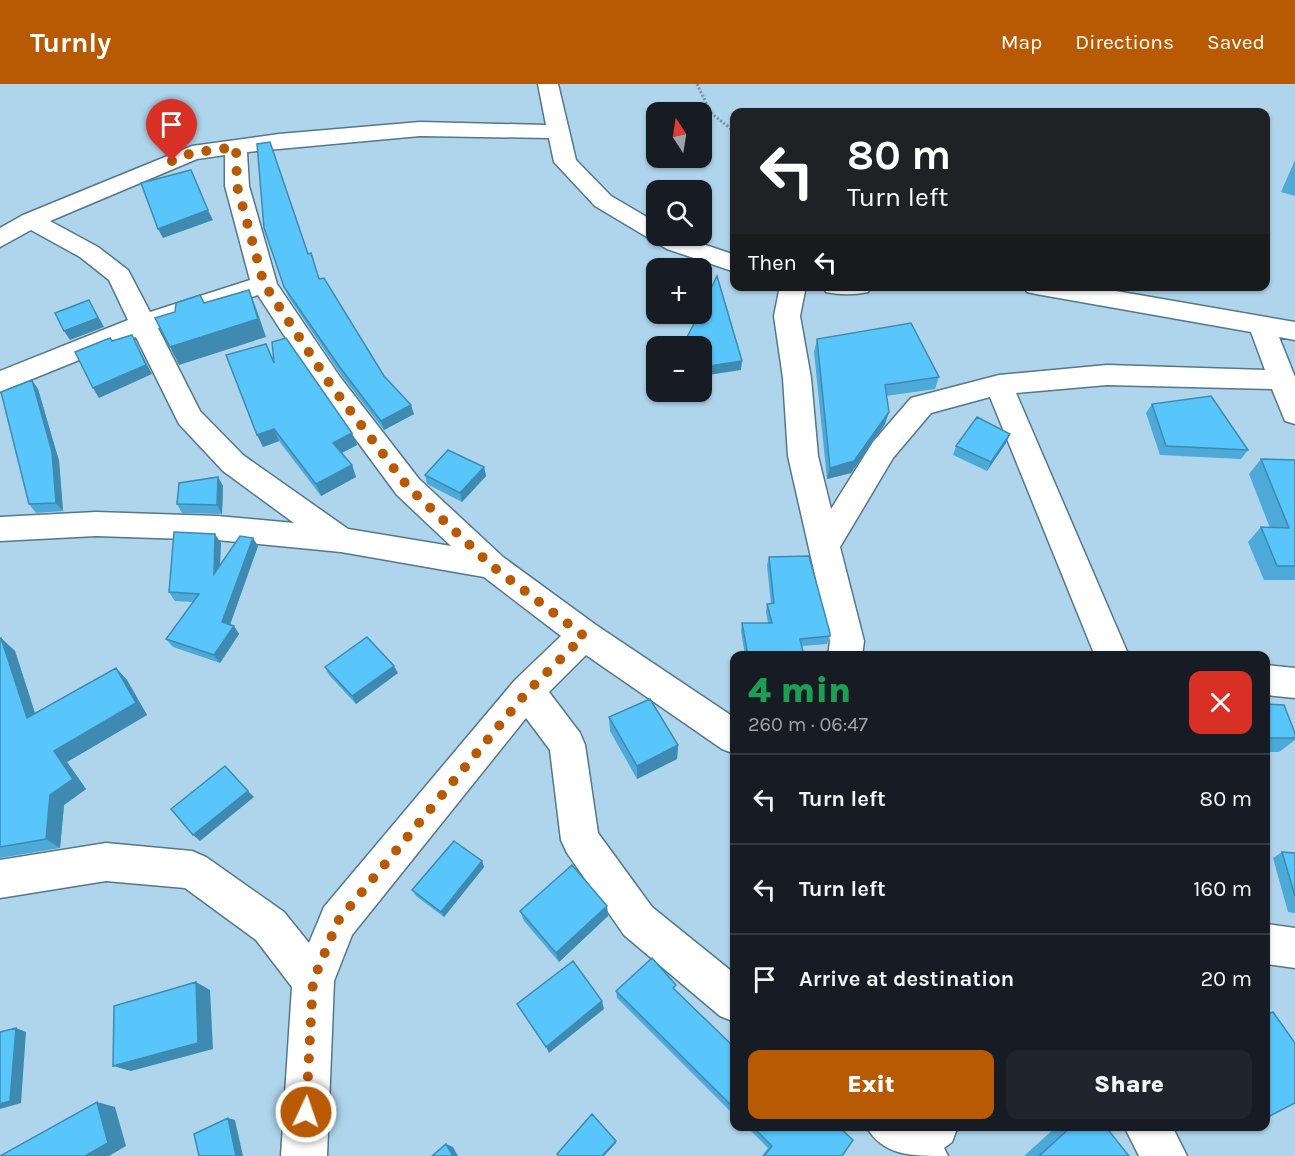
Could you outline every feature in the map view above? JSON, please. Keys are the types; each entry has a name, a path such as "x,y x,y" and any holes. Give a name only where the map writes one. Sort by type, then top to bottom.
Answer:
{"street":[{"path":"548,84 565,162 603,201 646,226"},
{"path":"0,239 31,220 192,153 420,129 558,132"},
{"path":"236,147 237,186 264,284 330,384 408,487 492,566 584,636 730,735"},
{"path":"31,220 88,252 118,276 189,417 233,464 340,540"},
{"path":"682,246 730,262"},
{"path":"0,382 143,324 264,284"},
{"path":"792,291 787,316 797,378 803,456 826,543 847,641 846,651"},
{"path":"1064,291 1295,331"},
{"path":"1262,326 1295,414"},
{"path":"826,543 883,450 921,405 999,385 1107,375 1282,380"},
{"path":"999,385 1110,651"},
{"path":"0,529 96,524 217,528 340,540 492,566"},
{"path":"304,1156 313,981 338,921 527,692 584,636"},
{"path":"1270,680 1295,683"},
{"path":"527,692 567,745 580,840 638,921 730,997"},
{"path":"0,879 106,862 192,870 270,926 313,981"},
{"path":"1270,945 1295,948"},
{"path":"1149,1131 1164,1156"}],"path":[{"path":"698,84 711,113 730,128"}],"building":[{"path":"270,142 308,254 311,253 319,279 324,278 384,376 411,405 381,421 284,287 264,228 257,144"},
{"path":"191,170 208,210 158,229 141,183"},
{"path":"717,276 742,361 712,366 712,336 688,336 694,324 712,324 712,286"},
{"path":"249,290 258,319 170,347 155,318 175,312 176,303 200,295 204,303"},
{"path":"89,300 98,318 64,331 55,313"},
{"path":"911,323 939,377 885,385 889,412 854,461 830,468 817,339"},
{"path":"132,335 146,365 93,388 75,352 110,338 112,341"},
{"path":"286,338 352,433 333,443 352,465 316,484 274,429 257,435 226,355 266,344 274,363 272,342"},
{"path":"32,380 52,452 56,503 29,504 1,392"},
{"path":"1211,396 1248,450 1166,446 1152,404"},
{"path":"977,417 1010,434 991,462 956,446"},
{"path":"448,450 484,467 460,493 425,475"},
{"path":"1261,459 1295,460 1295,566 1277,566 1261,527 1289,528"},
{"path":"218,477 217,505 177,504 179,483"},
{"path":"174,532 215,534 214,574 240,536 253,538 222,622 234,626 214,655 166,639 199,594 169,592"},
{"path":"809,556 830,636 800,639 803,651 747,651 742,623 772,623 767,604 774,603 769,557"},
{"path":"367,637 394,666 352,696 325,667"},
{"path":"0,639 27,718 116,668 136,703 54,751 73,779 50,795 46,839 0,847"},
{"path":"650,699 678,745 637,766 609,717"},
{"path":"1270,704 1284,705 1295,738 1270,738"},
{"path":"225,766 248,791 193,835 171,809"},
{"path":"454,841 482,861 441,912 412,890"},
{"path":"1282,852 1295,853 1295,896"},
{"path":"572,865 607,906 556,953 520,911"},
{"path":"652,958 676,985 673,988 730,1043 730,1104 616,991"},
{"path":"573,961 602,1001 546,1047 517,1004"},
{"path":"196,982 198,1043 113,1066 114,1006"},
{"path":"1273,1012 1295,1043 1295,1103 1270,1116 1270,1013"},
{"path":"16,1028 10,1101 0,1104 0,1032"},
{"path":"97,1102 108,1143 85,1156 0,1156"},
{"path":"592,1114 616,1141 602,1156 559,1156 557,1154"},
{"path":"228,1118 236,1156 199,1156 194,1134"},
{"path":"757,1131 843,1131 853,1140 842,1156 764,1156 772,1146"},
{"path":"1066,1131 1109,1131 1129,1156 1039,1156"},
{"path":"446,1144 453,1156 432,1156"}],"route":[{"path":"172,161 192,153 236,147 237,186 264,284 330,384 408,487 492,566 584,636 527,692 338,921 313,981 306,1112"}]}
